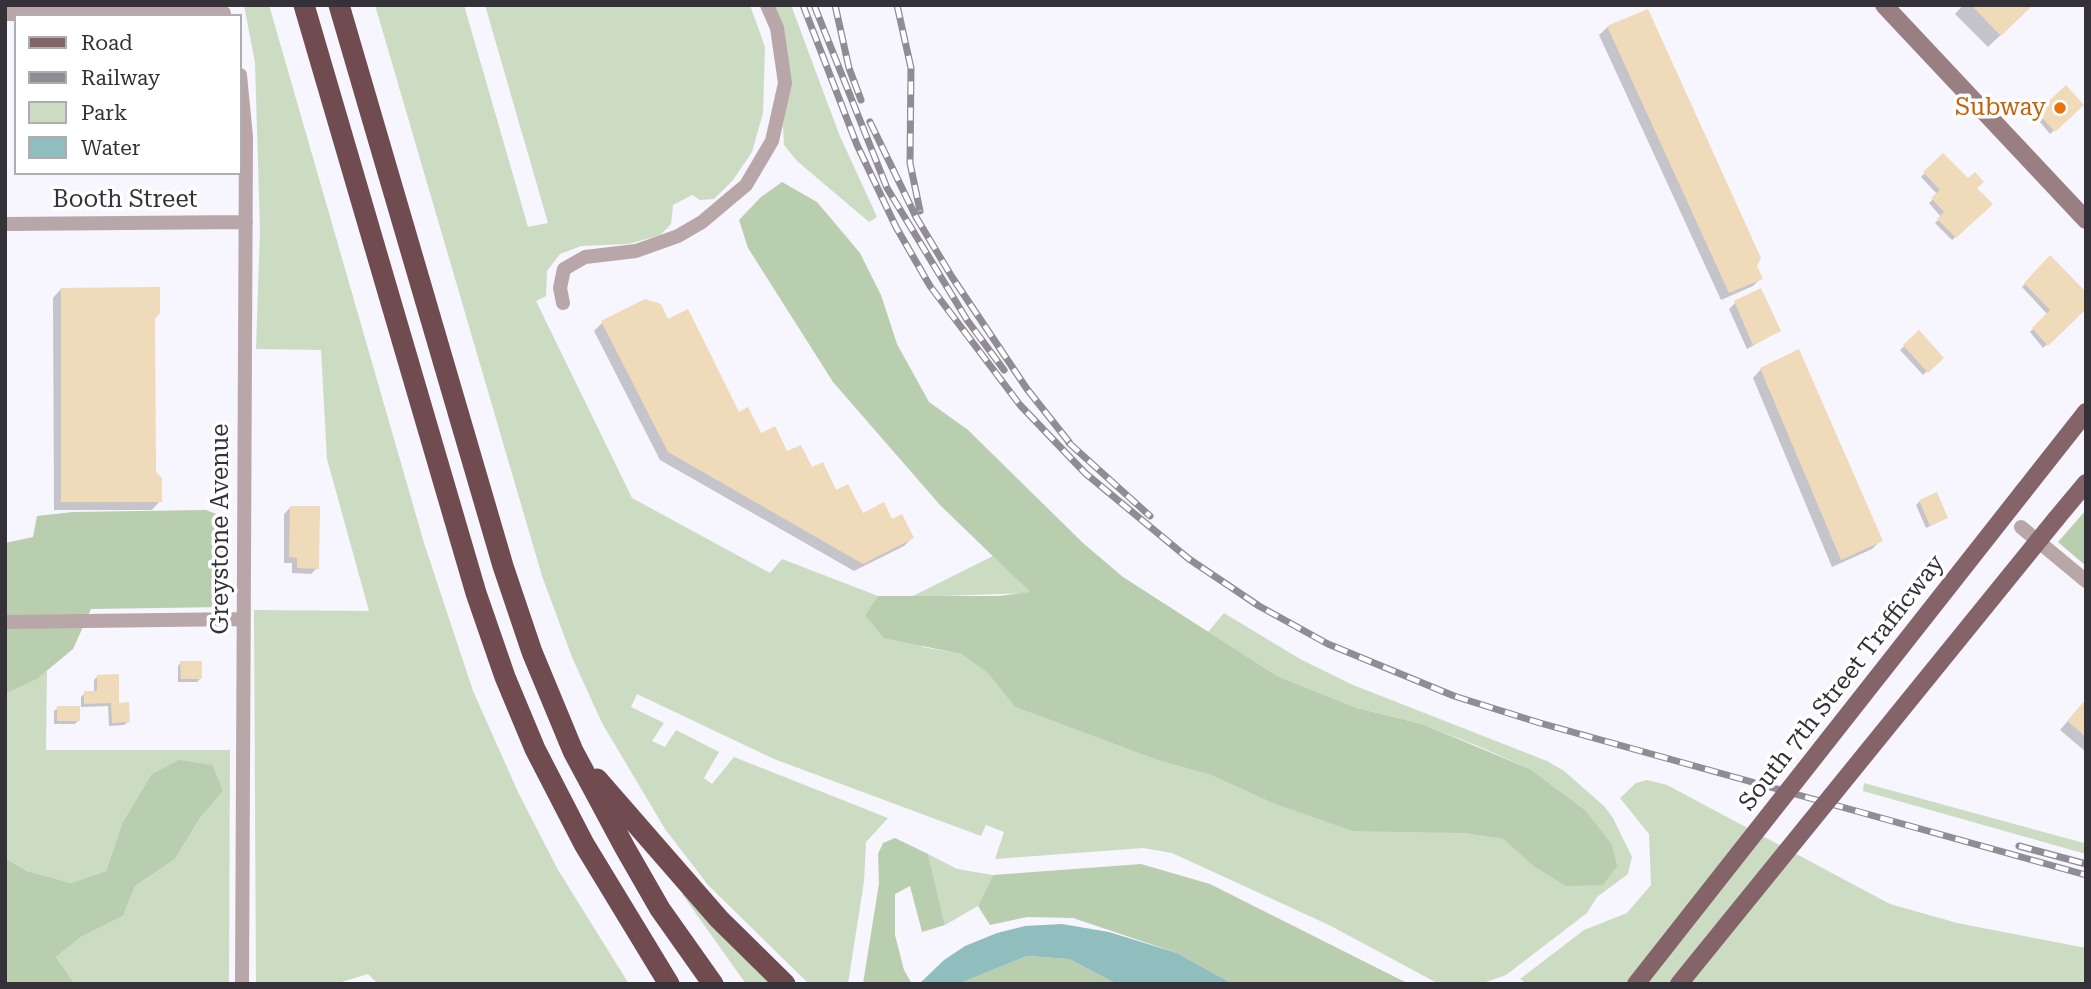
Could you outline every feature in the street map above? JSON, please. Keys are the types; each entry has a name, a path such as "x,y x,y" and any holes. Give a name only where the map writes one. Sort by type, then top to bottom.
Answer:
{"highway":[{"path":"304,5 476,593 505,677 535,749 584,844 668,982"},
{"path":"339,5 503,566 532,652 573,751 630,858 694,959 713,984"},
{"path":"573,751 719,919 781,981"}],"main road":[{"path":"1884,5 2086,220"},
{"name":"South 7th Street Trafficway","path":"1636,984 2086,412"},
{"path":"1679,984 2086,483"}],"street":[{"path":"563,303 560,288 564,269 585,257 636,251 678,236 702,222 746,186 772,141 785,83 777,28 767,5"},
{"path":"5,14 224,11"},
{"name":"Greystone Avenue","path":"242,96 246,137 242,984"},
{"name":"Booth Street","path":"5,224 246,222"},
{"path":"2021,527 2086,581"},
{"path":"5,622 243,619"}],"green space":[{"path":"244,5 269,5 424,543 473,691 518,792 558,870 629,984 378,984 368,974 335,984 256,983 254,610 369,611 327,459 321,350 256,349 260,230 255,63"},
{"path":"375,5 464,5 528,227 548,223 485,5 750,5 765,47 763,113 752,152 733,180 714,199 700,200 692,195 673,205 671,224 660,235 629,244 581,246 560,254 547,271 546,296 536,301 632,498 770,573 782,559 878,596 865,615 923,647 961,654 988,672 1015,707 1157,760 1211,775 1270,802 1503,839 1532,865 1585,810 1530,769 1480,747 1422,724 1357,708 1277,676 1208,632 1224,613 1300,659 1353,685 1547,761 1564,771 1604,806 1613,818 1632,857 1628,874 1597,897 1587,913 1506,975 1480,984 1439,984 1329,925 1172,853 1143,848 995,859 1004,832 986,825 981,836 774,759 637,694 631,707 664,723 652,741 665,747 676,730 719,752 704,778 712,784 734,757 888,818 866,842 864,881 848,984 809,984 708,885 665,829 602,723 572,657 542,576"},
{"path":"772,5 791,5 839,134 877,217 869,222 797,161 784,145 783,126 789,80"},
{"path":"782,182 817,202 860,253 881,295 897,344 929,402 968,430 1083,543 1123,577 1277,676 1357,708 1422,724 1530,769 1585,810 1612,845 1617,866 1603,885 1566,886 1532,865 1503,839 1464,833 1353,831 1270,802 1211,775 1157,760 1015,707 988,673 961,654 884,638 865,615 878,596 999,596 1030,592 940,505 833,382 748,248 739,220 761,197"},
{"path":"206,510 222,516 228,556 224,607 91,609 73,649 38,678 5,694 5,543 33,537 37,516 73,512"},
{"path":"2086,510 2086,566 2058,542"},
{"path":"993,556 1031,593 911,597"},
{"path":"47,671 46,750 230,750 229,984 75,984 56,957 81,937 123,916 135,886 175,859 200,818 223,791 122,824 106,871 71,883 27,871 5,858 5,694"},
{"path":"179,760 212,765 223,791 200,818 175,859 135,886 123,916 81,937 56,957 75,984 5,984 5,858 27,871 71,883 106,871 122,824 152,774"},
{"path":"1647,780 1667,785 1890,904 1957,923 2086,948 2086,984 1527,984 1520,979 1584,930 1627,913 1651,885 1649,834 1620,798 1636,783"},
{"path":"1864,783 2084,843 2086,839 2086,854 1863,791"},
{"path":"895,838 928,854 945,925 922,932 910,886 895,894 895,935 904,970 912,984 863,984 879,883 878,854 883,843"},
{"path":"928,854 957,869 993,875 978,906 945,925"},
{"path":"1141,864 1210,884 1409,984 1233,984 1177,953 1073,918 1027,917 990,925 978,906 993,875"},
{"path":"686,893 772,984 746,984 682,894"},
{"path":"1027,956 1069,959 1117,984 958,984"}],"water":[{"path":"1062,924 1109,932 1177,953 1233,984 1117,984 1069,959 1027,956 958,984 919,984 944,960 965,946 997,933 1025,926"}],"building":[{"path":"1971,5 2033,5 2001,36"},
{"path":"1648,9 1761,258 1757,266 1763,279 1729,293 1607,26"},
{"name":"Subway","path":"2066,85 2084,105 2055,132 2037,112"},
{"path":"1943,153 1968,178 1975,172 1984,182 1977,188 1993,204 1956,238 1937,219 1944,212 1931,198 1940,190 1923,172"},
{"path":"2050,255 2086,292 2086,309 2048,346 2032,328 2050,310 2024,283"},
{"path":"160,287 160,313 155,319 156,472 162,478 162,502 61,502 61,288"},
{"path":"1761,288 1781,331 1753,345 1734,301"},
{"path":"645,299 661,304 668,319 688,309 739,412 748,407 761,433 775,426 787,451 801,445 812,467 823,462 836,490 848,484 863,513 884,502 892,519 902,514 914,538 863,564 668,452 601,321"},
{"path":"1919,330 1944,358 1928,373 1903,345"},
{"path":"1799,349 1883,541 1841,560 1760,368"},
{"path":"1937,492 1948,518 1930,526 1919,500"},
{"path":"290,506 320,506 319,569 297,568 297,558 289,557"},
{"path":"180,661 202,661 202,679 181,679"},
{"path":"119,674 119,703 129,702 130,722 112,723 111,703 84,704 84,691 97,691 97,675"},
{"path":"2086,699 2086,737 2067,721"},
{"path":"57,706 80,706 80,721 57,721"}],"railway":[{"path":"803,5 857,145 896,227 930,286 1020,405 1085,473 1189,559 1259,606 1328,644 1454,696 1540,723 2086,875"},
{"path":"814,5 887,188 967,320 1004,370"},
{"path":"835,5 849,68 861,100"},
{"path":"897,5 911,68 910,163 920,211"},
{"path":"870,122 916,217 952,277 1027,389 1069,442"},
{"path":"1069,443 1150,516"},
{"path":"2019,846 2086,864"}],"place":[{"name":"Subway","path":"2060,108"}]}
